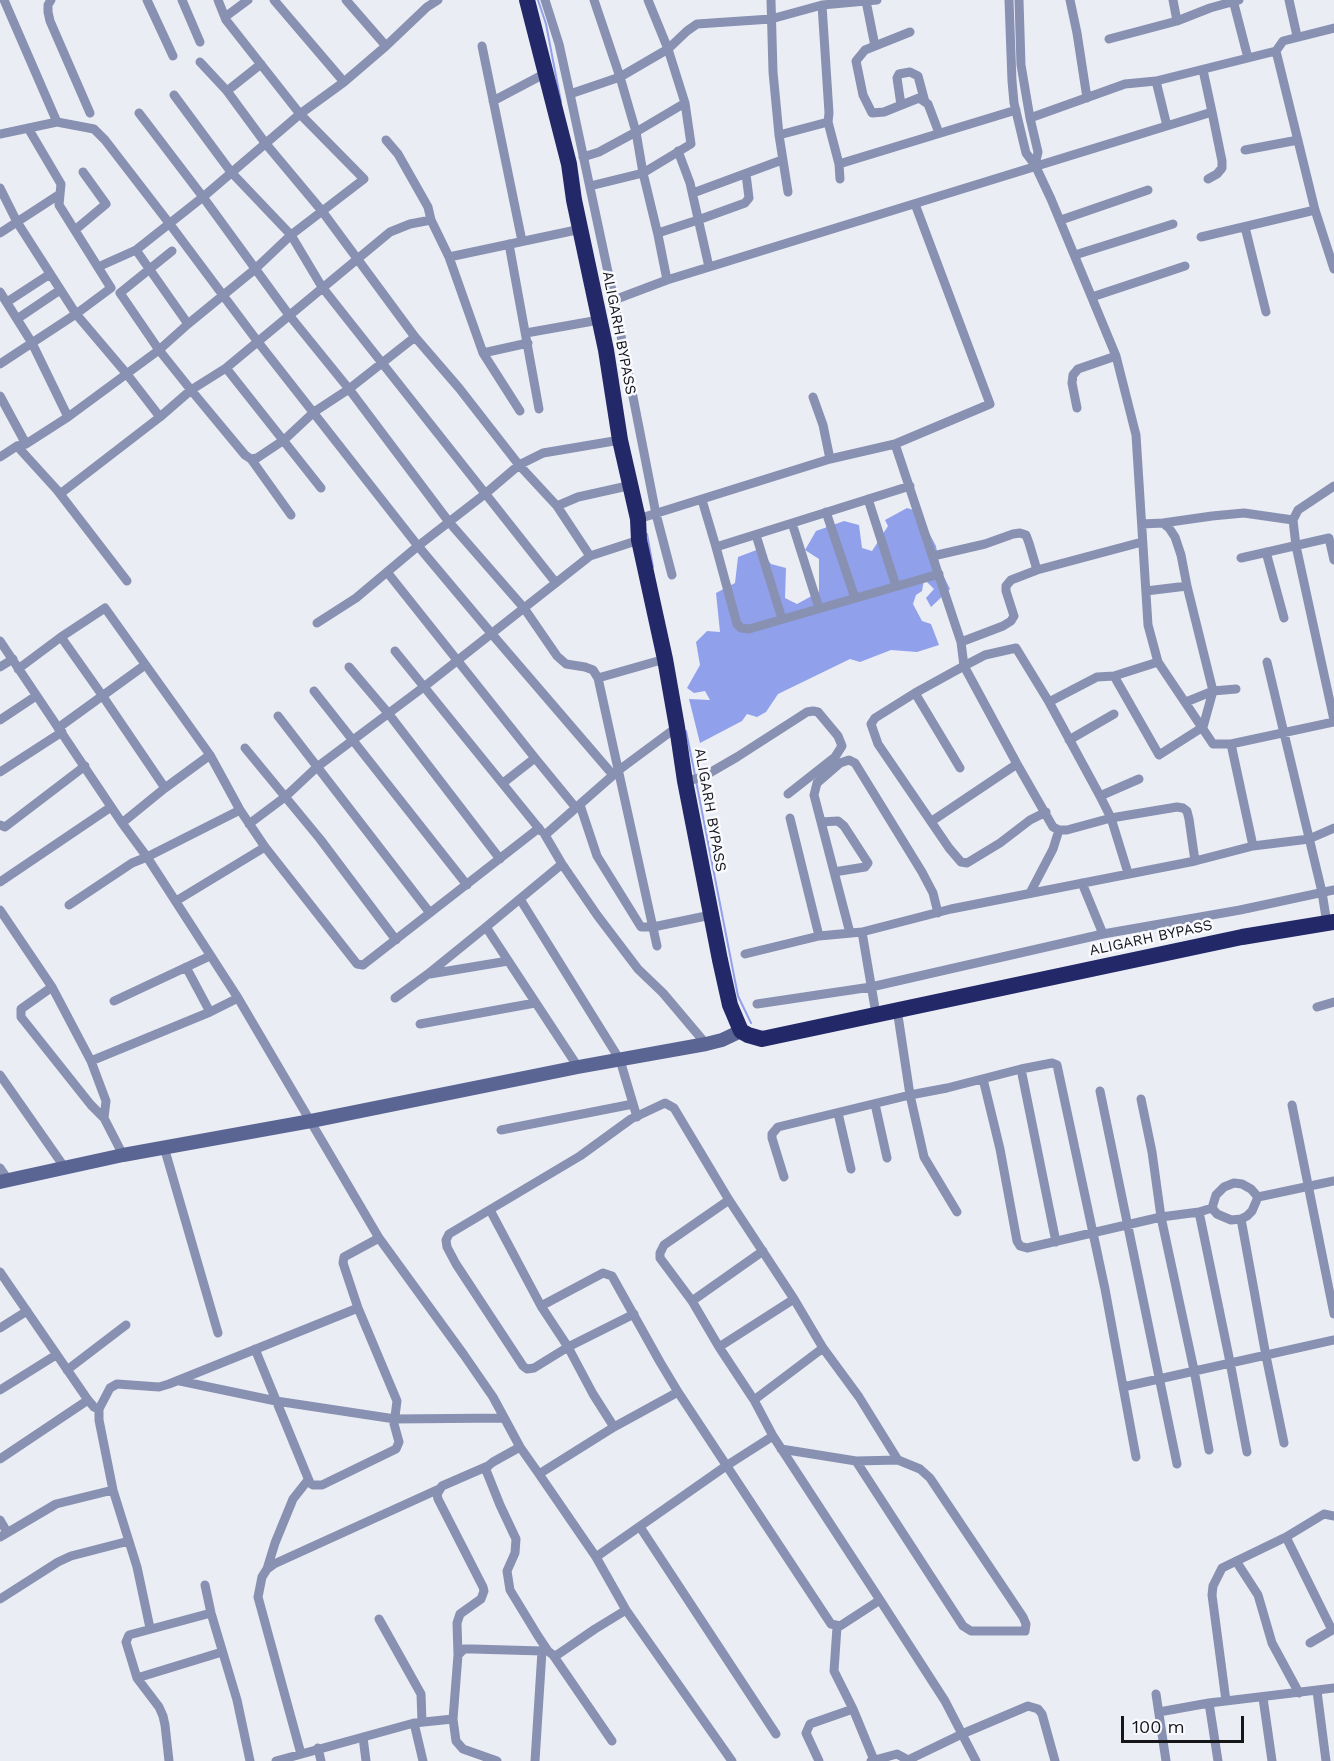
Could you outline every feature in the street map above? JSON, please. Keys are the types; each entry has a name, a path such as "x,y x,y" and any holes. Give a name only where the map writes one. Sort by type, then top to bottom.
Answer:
{"highway":[{"name":"ALIGARH BYPASS","path":"534,1 546,73 569,164 606,350 620,440 632,485 647,517 639,540 677,727 692,780 711,915 730,1005 741,1031 762,1039 873,1001 897,1009 1329,920"}],"street":[{"path":"4,0 57,122"},
{"path":"51,0 48,5 50,21 90,113"},
{"path":"147,0 173,57"},
{"path":"182,0 201,42"},
{"path":"0,457 68,417 159,350 254,270 291,235 364,179 300,114 225,17 218,0"},
{"path":"225,17 248,0"},
{"path":"274,0 344,82"},
{"path":"346,0 386,46"},
{"path":"419,0 427,8"},
{"path":"98,267 136,250 203,197 300,114 344,82 438,0"},
{"path":"594,0 636,132 667,280"},
{"path":"590,186 643,173 691,144 685,103 668,49 648,0"},
{"path":"771,0 773,72 782,160 788,192"},
{"path":"570,94 620,77 668,49 697,24 771,19 822,4 877,0"},
{"path":"1009,0 1012,81 1026,153 1035,165 1061,219 1116,356 1136,435 1148,625 1158,662 1213,744 1231,744 1334,721 1296,546 1293,520 1298,510 1334,486"},
{"path":"1019,0 1021,65 1038,152 1035,165"},
{"path":"1070,0 1087,98"},
{"path":"1173,0 1177,21"},
{"path":"1109,39 1177,21 1235,0 1248,58"},
{"path":"1289,0 1297,36"},
{"path":"534,1 559,45 614,300 647,517 672,575"},
{"path":"866,1 874,46"},
{"path":"822,4 828,122 839,164 840,179"},
{"path":"1030,118 1125,84 1156,81 1276,51 1283,41 1334,28"},
{"path":"910,32 865,50 856,61 863,94 872,112 884,112 919,98 928,104 939,133"},
{"path":"482,46 522,241"},
{"path":"1276,51 1315,210 1334,269"},
{"path":"200,62 227,91 266,144 322,211 415,337 459,388 519,465 557,506 590,556"},
{"path":"227,91 261,64"},
{"path":"1203,70 1222,161 1222,168 1208,179"},
{"path":"900,105 897,78 899,74 910,72 918,76 925,102"},
{"path":"493,101 546,73"},
{"path":"1156,81 1167,126"},
{"path":"174,95 231,172 291,235 322,287 556,583"},
{"path":"583,157 598,152 636,132 685,103"},
{"path":"839,164 1016,110"},
{"path":"614,300 667,280 1212,112"},
{"path":"139,113 203,197 254,270 349,389 449,522 524,608 557,656 566,664 592,670 598,678 616,772 657,946"},
{"path":"0,134 57,122 94,129 105,140 170,223 222,296 418,546 491,633 616,772"},
{"path":"779,135 828,122"},
{"path":"0,233 55,202 60,194 61,184 28,128"},
{"path":"386,140 398,154 428,207 431,220 449,257 483,353 520,411"},
{"path":"1245,150 1298,140"},
{"path":"678,151 693,193 709,267"},
{"path":"693,193 782,160"},
{"path":"75,230 106,204 83,172"},
{"path":"658,232 745,203 749,198 746,174"},
{"path":"0,188 17,222 76,314 160,417"},
{"path":"1061,219 1148,190"},
{"path":"55,202 98,267 159,350 246,456 251,459 291,515"},
{"path":"647,517 831,459 895,444 990,404 915,204"},
{"path":"1201,237 1315,210"},
{"path":"60,494 160,417 191,390 226,368 390,232 410,224 431,220"},
{"path":"1075,255 1173,224"},
{"path":"1245,227 1266,312"},
{"path":"449,257 581,229"},
{"path":"509,244 538,409"},
{"path":"136,250 188,324"},
{"path":"0,364 76,314 149,271 172,251"},
{"path":"1092,297 1185,266"},
{"path":"7,302 50,274"},
{"path":"17,319 60,290"},
{"path":"0,292 32,343 68,417"},
{"path":"483,353 527,338 599,320"},
{"path":"251,459 257,458 284,440 314,412 349,389 415,337"},
{"path":"1077,408 1072,383 1073,375 1078,369 1116,356"},
{"path":"226,368 321,488"},
{"path":"0,396 22,445 127,581"},
{"path":"813,397 831,459"},
{"path":"317,623 356,597 519,465 543,453 620,440"},
{"path":"895,444 961,642 963,666 1053,826 1059,830 1066,830 1111,818 1177,807 1183,808 1187,811 1189,819 1195,861"},
{"path":"557,506 578,497 632,485"},
{"path":"716,547 910,486"},
{"path":"868,499 896,586"},
{"path":"702,500 737,624 741,628 750,629 939,574"},
{"path":"826,512 855,598"},
{"path":"1142,524 1244,513 1293,520"},
{"path":"792,523 819,608"},
{"path":"1114,676 1159,755 1203,727 1213,691 1187,586 1182,555 1175,537 1163,523"},
{"path":"933,556 1020,533 1026,536 1037,570"},
{"path":"756,535 782,619"},
{"path":"1240,558 1329,538 1334,559"},
{"path":"249,824 285,797 317,767 425,686 590,556 639,540"},
{"path":"961,642 1011,621 1014,616 1006,586 1011,580 1037,570 1142,542"},
{"path":"1266,552 1284,618"},
{"path":"387,572 535,758 578,807 597,856 641,927 653,927 711,915"},
{"path":"1146,591 1187,586"},
{"path":"18,669 105,608 210,755 240,810 265,848 357,964 363,965 500,859 578,807 616,772 677,727"},
{"path":"61,638 165,788"},
{"path":"0,641 147,857 238,998 379,1238 493,1397 520,1447 596,1557 626,1610 732,1761"},
{"path":"1046,812 1030,820 1000,843 966,863 961,862 878,744 871,724 875,718 963,666 986,655 1016,648 1111,818 1128,873"},
{"path":"395,651 542,832 597,915 638,969 706,1044"},
{"path":"0,667 12,658"},
{"path":"598,678 664,658"},
{"path":"1048,702 1097,677 1114,676 1158,662"},
{"path":"1267,662 1329,920"},
{"path":"0,772 60,730 102,695 145,665"},
{"path":"349,667 388,712 500,859"},
{"path":"1186,702 1213,691 1236,689"},
{"path":"314,691 467,885"},
{"path":"915,693 960,768"},
{"path":"0,720 36,696"},
{"path":"692,780 737,757 807,712 818,712 838,736 842,746 835,758 788,794"},
{"path":"1069,740 1114,714"},
{"path":"278,716 430,913"},
{"path":"1231,744 1253,846"},
{"path":"245,748 320,839 396,940"},
{"path":"122,823 210,755"},
{"path":"503,783 535,758"},
{"path":"850,933 814,795 817,783 840,763 849,760 855,763 922,872 933,893 939,913"},
{"path":"932,821 1017,764"},
{"path":"0,825 5,827 85,766"},
{"path":"1100,796 1139,779"},
{"path":"0,882 111,807"},
{"path":"69,905 132,863 240,810"},
{"path":"790,818 819,936"},
{"path":"821,822 838,821 844,826 868,863 865,867 834,872"},
{"path":"745,954 819,936 862,932 1030,893 1195,861 1253,846 1309,839 1334,828"},
{"path":"1030,893 1053,849 1059,830"},
{"path":"176,901 265,848"},
{"path":"395,998 428,974 562,864"},
{"path":"1082,883 1103,934"},
{"path":"758,1004 873,1001 1103,934 1322,895 1334,890"},
{"path":"520,899 620,1060 637,1117"},
{"path":"0,910 52,987 91,1060 106,1101 104,1118"},
{"path":"486,927 578,1067"},
{"path":"862,932 873,1001"},
{"path":"114,1001 210,956"},
{"path":"428,974 508,961"},
{"path":"186,967 210,1012"},
{"path":"52,987 21,1009 21,1017 104,1118 123,1155"},
{"path":"91,1060 210,1012 238,998"},
{"path":"1317,1007 1334,1002"},
{"path":"420,1024 535,1003"},
{"path":"897,1009 910,1095 924,1157 957,1212"},
{"path":"0,1168 5,1181 123,1155 706,1044 722,1040 741,1031"},
{"path":"784,1177 772,1138 778,1127 1021,1069 1052,1063 1058,1067 1105,1289 1136,1457"},
{"path":"1021,1069 1056,1242"},
{"path":"0,1075 65,1168"},
{"path":"983,1079 1000,1149 1017,1241 1020,1246 1027,1248 1161,1217 1212,1208"},
{"path":"1100,1091 1177,1464"},
{"path":"1141,1099 1152,1152 1161,1217 1209,1450"},
{"path":"634,1314 568,1347 534,1368 527,1369 447,1247 446,1240 449,1234 580,1156 637,1117 665,1103 671,1105 729,1200 898,1460"},
{"path":"501,1130 633,1104"},
{"path":"875,1104 887,1158"},
{"path":"1292,1105 1334,1314"},
{"path":"838,1113 851,1169"},
{"path":"164,1147 218,1333"},
{"path":"1258,1197 1334,1181"},
{"path":"1212,1208 1215,1195 1224,1187 1234,1183 1251,1189 1258,1197"},
{"path":"1212,1208 1217,1214 1231,1220 1241,1219 1252,1211 1258,1197"},
{"path":"729,1200 664,1245 660,1258 692,1301 754,1400 781,1449 939,1691 976,1761"},
{"path":"490,1210 542,1306 614,1427"},
{"path":"1199,1212 1247,1452"},
{"path":"1241,1219 1284,1443"},
{"path":"255,1349 308,1480 313,1485 322,1485 396,1449 399,1439 395,1430 397,1401 358,1308 343,1263 344,1257 379,1238"},
{"path":"692,1301 763,1251"},
{"path":"0,1272 87,1400 99,1409"},
{"path":"542,1306 606,1273 612,1276 678,1392 831,1624 837,1627"},
{"path":"719,1347 794,1299"},
{"path":"150,1628 137,1567 113,1490 99,1420 99,1409 110,1388 117,1384 159,1387 358,1308"},
{"path":"0,1328 27,1311"},
{"path":"67,1370 126,1325"},
{"path":"1123,1388 1194,1370 1334,1340"},
{"path":"754,1400 824,1348"},
{"path":"0,1390 56,1355"},
{"path":"179,1380 276,1401 395,1419 504,1418"},
{"path":"540,1474 614,1427 678,1392"},
{"path":"0,1459 87,1400"},
{"path":"596,1557 773,1436"},
{"path":"301,1754 258,1597 262,1576 274,1564 488,1466 520,1447"},
{"path":"781,1449 856,1461 898,1460 920,1469 930,1478 1023,1617 1026,1624 1025,1631 971,1631 963,1626 856,1461"},
{"path":"488,1466 487,1476 516,1539 515,1553 507,1571 510,1590 544,1649 553,1655 612,1741"},
{"path":"267,1569 274,1543 293,1499 308,1480"},
{"path":"439,1489 438,1499 484,1591 481,1599 460,1614 457,1623 458,1655 453,1719 456,1741 458,1745 477,1758 497,1761"},
{"path":"0,1520 4,1535 56,1504 113,1490"},
{"path":"1226,1701 1212,1594 1222,1569 1286,1537 1324,1514 1331,1515 1334,1526"},
{"path":"640,1527 776,1734"},
{"path":"1286,1537 1333,1630 1310,1643"},
{"path":"0,1599 71,1556 129,1541"},
{"path":"1236,1561 1258,1595 1272,1643 1299,1693"},
{"path":"205,1585 237,1700 250,1761"},
{"path":"837,1627 880,1600"},
{"path":"553,1655 560,1654 626,1610"},
{"path":"169,1761 163,1716 137,1678 126,1642 127,1637 150,1628 211,1613"},
{"path":"379,1619 421,1694 418,1722 423,1761"},
{"path":"837,1627 834,1671 853,1709 872,1761 897,1754 908,1760 1028,1706 1034,1707 1042,1714 1055,1761"},
{"path":"458,1655 464,1649 544,1649"},
{"path":"535,1761 544,1649"},
{"path":"137,1678 222,1652"},
{"path":"1159,1712 1209,1703 1334,1688"},
{"path":"1317,1691 1329,1746 1326,1761"},
{"path":"1156,1694 1166,1761"},
{"path":"1263,1698 1272,1761"},
{"path":"1209,1703 1218,1761"},
{"path":"819,1761 806,1733 810,1724 853,1709"},
{"path":"276,1761 418,1722 453,1719"},
{"path":"363,1737 366,1761"},
{"path":"318,1748 321,1761"}],"water":[{"path":"907,508 917,511 936,546 940,569 950,589 931,607 926,598 934,589 924,579 922,591 916,595 913,604 922,621 931,624 939,645 917,652 891,650 860,662 850,659 778,694 766,712 757,717 747,714 742,721 700,743 689,699 710,700 705,691 694,693 687,688 700,665 696,642 707,631 720,632 716,593 735,583 738,557 759,549 771,564 786,568 785,598 797,604 819,592 819,559 805,550 816,531 844,521 859,525 862,548 872,551 888,526 885,520"}],"waterway":[{"path":"538,0 546,24 561,102"},
{"path":"647,534 653,567"},
{"path":"686,731 695,775"},
{"path":"696,781 738,996 751,1023"}]}
